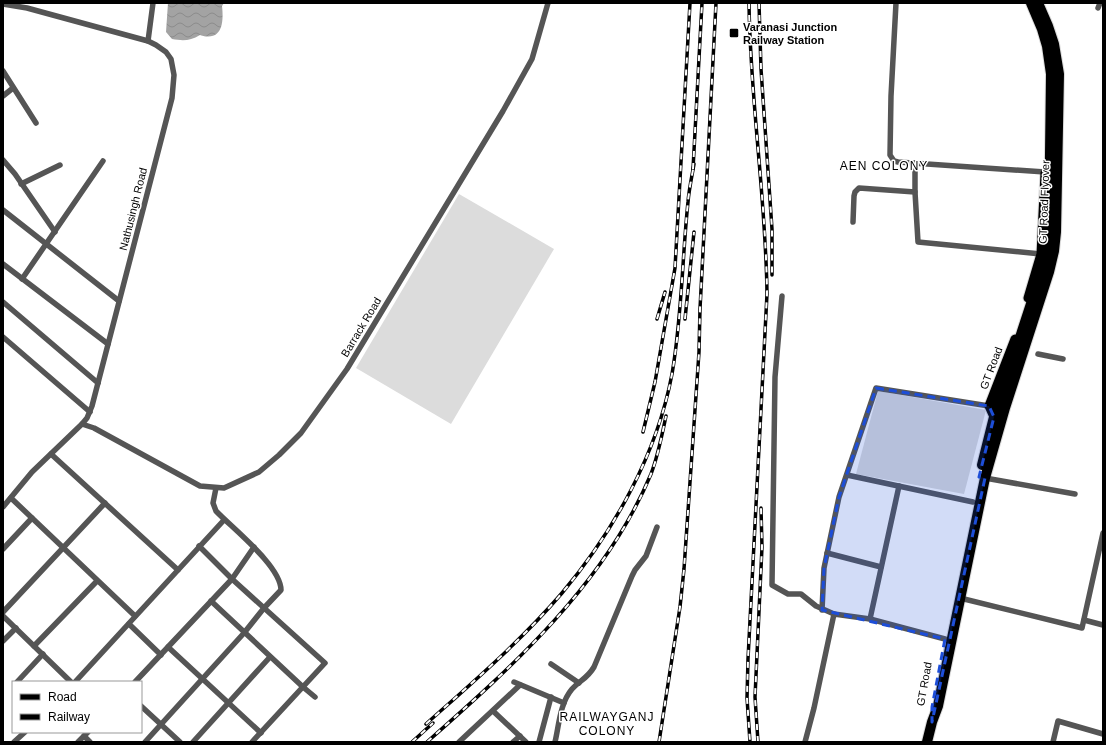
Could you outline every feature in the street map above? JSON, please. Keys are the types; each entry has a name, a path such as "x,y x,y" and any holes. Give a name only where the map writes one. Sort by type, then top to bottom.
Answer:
{"highway":[{"name":"GT Road Flyover","path":"998,419 997,407 1042,270 1047,250 1049,232 1051,74 1047,46 1042,29 1029,3"},
{"name":"GT Road Flyover","path":"997,407 1049,272 1054,251 1056,232 1059,74 1054,44 1038,3"},
{"name":"GT Road","path":"932,722 932,707 974,502 998,419"},
{"name":"GT Road","path":"932,722 938,706 960,598 982,477"},
{"path":"927,742 932,722"}],"main road":[{"name":"GT Road","path":"998,419 997,407 1041,254 1045,172 1047,63 1043,38 1029,3"},
{"name":"GT Road","path":"998,419 1009,409 1052,274 1059,231 1060,53 1053,26 1043,3"}],"street":[{"path":"148,41 153,3"},
{"name":"Barrack Road","path":"82,424 94,428 200,486 224,488 259,472 279,455 301,433 347,369 503,111 532,59 548,3"},
{"path":"896,3 891,96 890,155 894,161 1045,172"},
{"name":"Nathusingh Road","path":"3,4 27,8 148,41 166,52 171,59 174,75 172,98 90,412 82,424 32,472 3,507"},
{"path":"3,71 36,123"},
{"path":"3,96 14,88"},
{"path":"3,160 55,232"},
{"path":"22,279 103,161"},
{"path":"915,163 918,242 1041,254"},
{"path":"21,184 60,164"},
{"path":"853,222 854,196 855,192 859,188 915,192"},
{"path":"3,210 119,301"},
{"path":"3,264 108,344"},
{"path":"782,296 775,377 772,585 788,594 801,594 822,610 834,614 870,619 945,639"},
{"path":"3,302 98,383"},
{"path":"3,337 90,412"},
{"path":"1038,354 1063,359"},
{"path":"822,610 824,568 839,497 876,388 997,407"},
{"path":"50,454 178,570"},
{"path":"847,475 974,502"},
{"path":"982,477 1075,494"},
{"path":"870,619 899,486"},
{"path":"145,742 281,590 281,584 268,563 254,547 224,520 216,510 213,503 216,488"},
{"path":"11,498 135,616"},
{"path":"3,612 105,503"},
{"path":"3,549 32,518"},
{"path":"77,681 224,520"},
{"path":"555,742 564,703 573,689 589,676 594,667 632,576 646,556 657,527"},
{"path":"960,598 1082,628 1103,533"},
{"path":"200,546 232,579 325,663 252,742"},
{"path":"136,681 232,579 254,547"},
{"path":"827,553 881,567"},
{"path":"34,646 97,581"},
{"path":"211,601 315,697"},
{"path":"805,742 814,708 834,614"},
{"path":"3,616 70,681"},
{"path":"1084,620 1103,625"},
{"path":"129,624 161,655"},
{"path":"3,641 16,628"},
{"path":"168,647 261,733"},
{"path":"18,681 42,654"},
{"path":"193,742 270,657"},
{"path":"551,664 579,683"},
{"path":"514,682 564,703"},
{"path":"459,742 520,685"},
{"path":"539,742 551,697"},
{"path":"142,707 180,742"},
{"path":"493,711 526,742"},
{"path":"1053,742 1058,721 1103,734"},
{"path":"14,742 24,733"},
{"path":"78,742 86,734 90,742"},
{"path":"513,742 520,736"}],"highlighted area":[{"path":"876,388 989,406 994,417 979,477 985,478 932,722 932,707 945,639 822,610 824,568 839,497"}],"shaded area":[{"path":"459,194 554,249 451,424 356,368"},
{"path":"878,391 986,410 964,494 856,474"}],"water":[{"path":"168,3 224,3 222,6 222,24 220,30 213,36 200,35 186,40 172,39 166,32"}],"railway":[{"path":"643,432 655,382 675,268 690,3"},
{"path":"693,169 702,3"},
{"path":"659,742 680,607 684,569 699,352 716,3"},
{"path":"749,3 752,76 764,221 767,294 748,659 747,698 750,742"},
{"path":"759,3 761,69 772,229 772,275"},
{"path":"426,724 479,677 530,628 562,593 599,544 616,518 631,490 656,433 672,374 680,310 688,197 694,164"},
{"path":"685,319 694,232"},
{"path":"657,319 665,292"},
{"path":"427,742 524,652 583,587 609,551 632,514 651,474 658,453 666,416"},
{"path":"758,742 755,697 762,547 761,508"},
{"path":"412,742 433,723"}],"place":[{"name":"Varanasi Junction Railway Station","path":"734,33"}],"district":[{"name":"AEN COLONY","path":"884,166"},
{"name":"RAILWAYGANJ COLONY","path":"607,724"}]}
